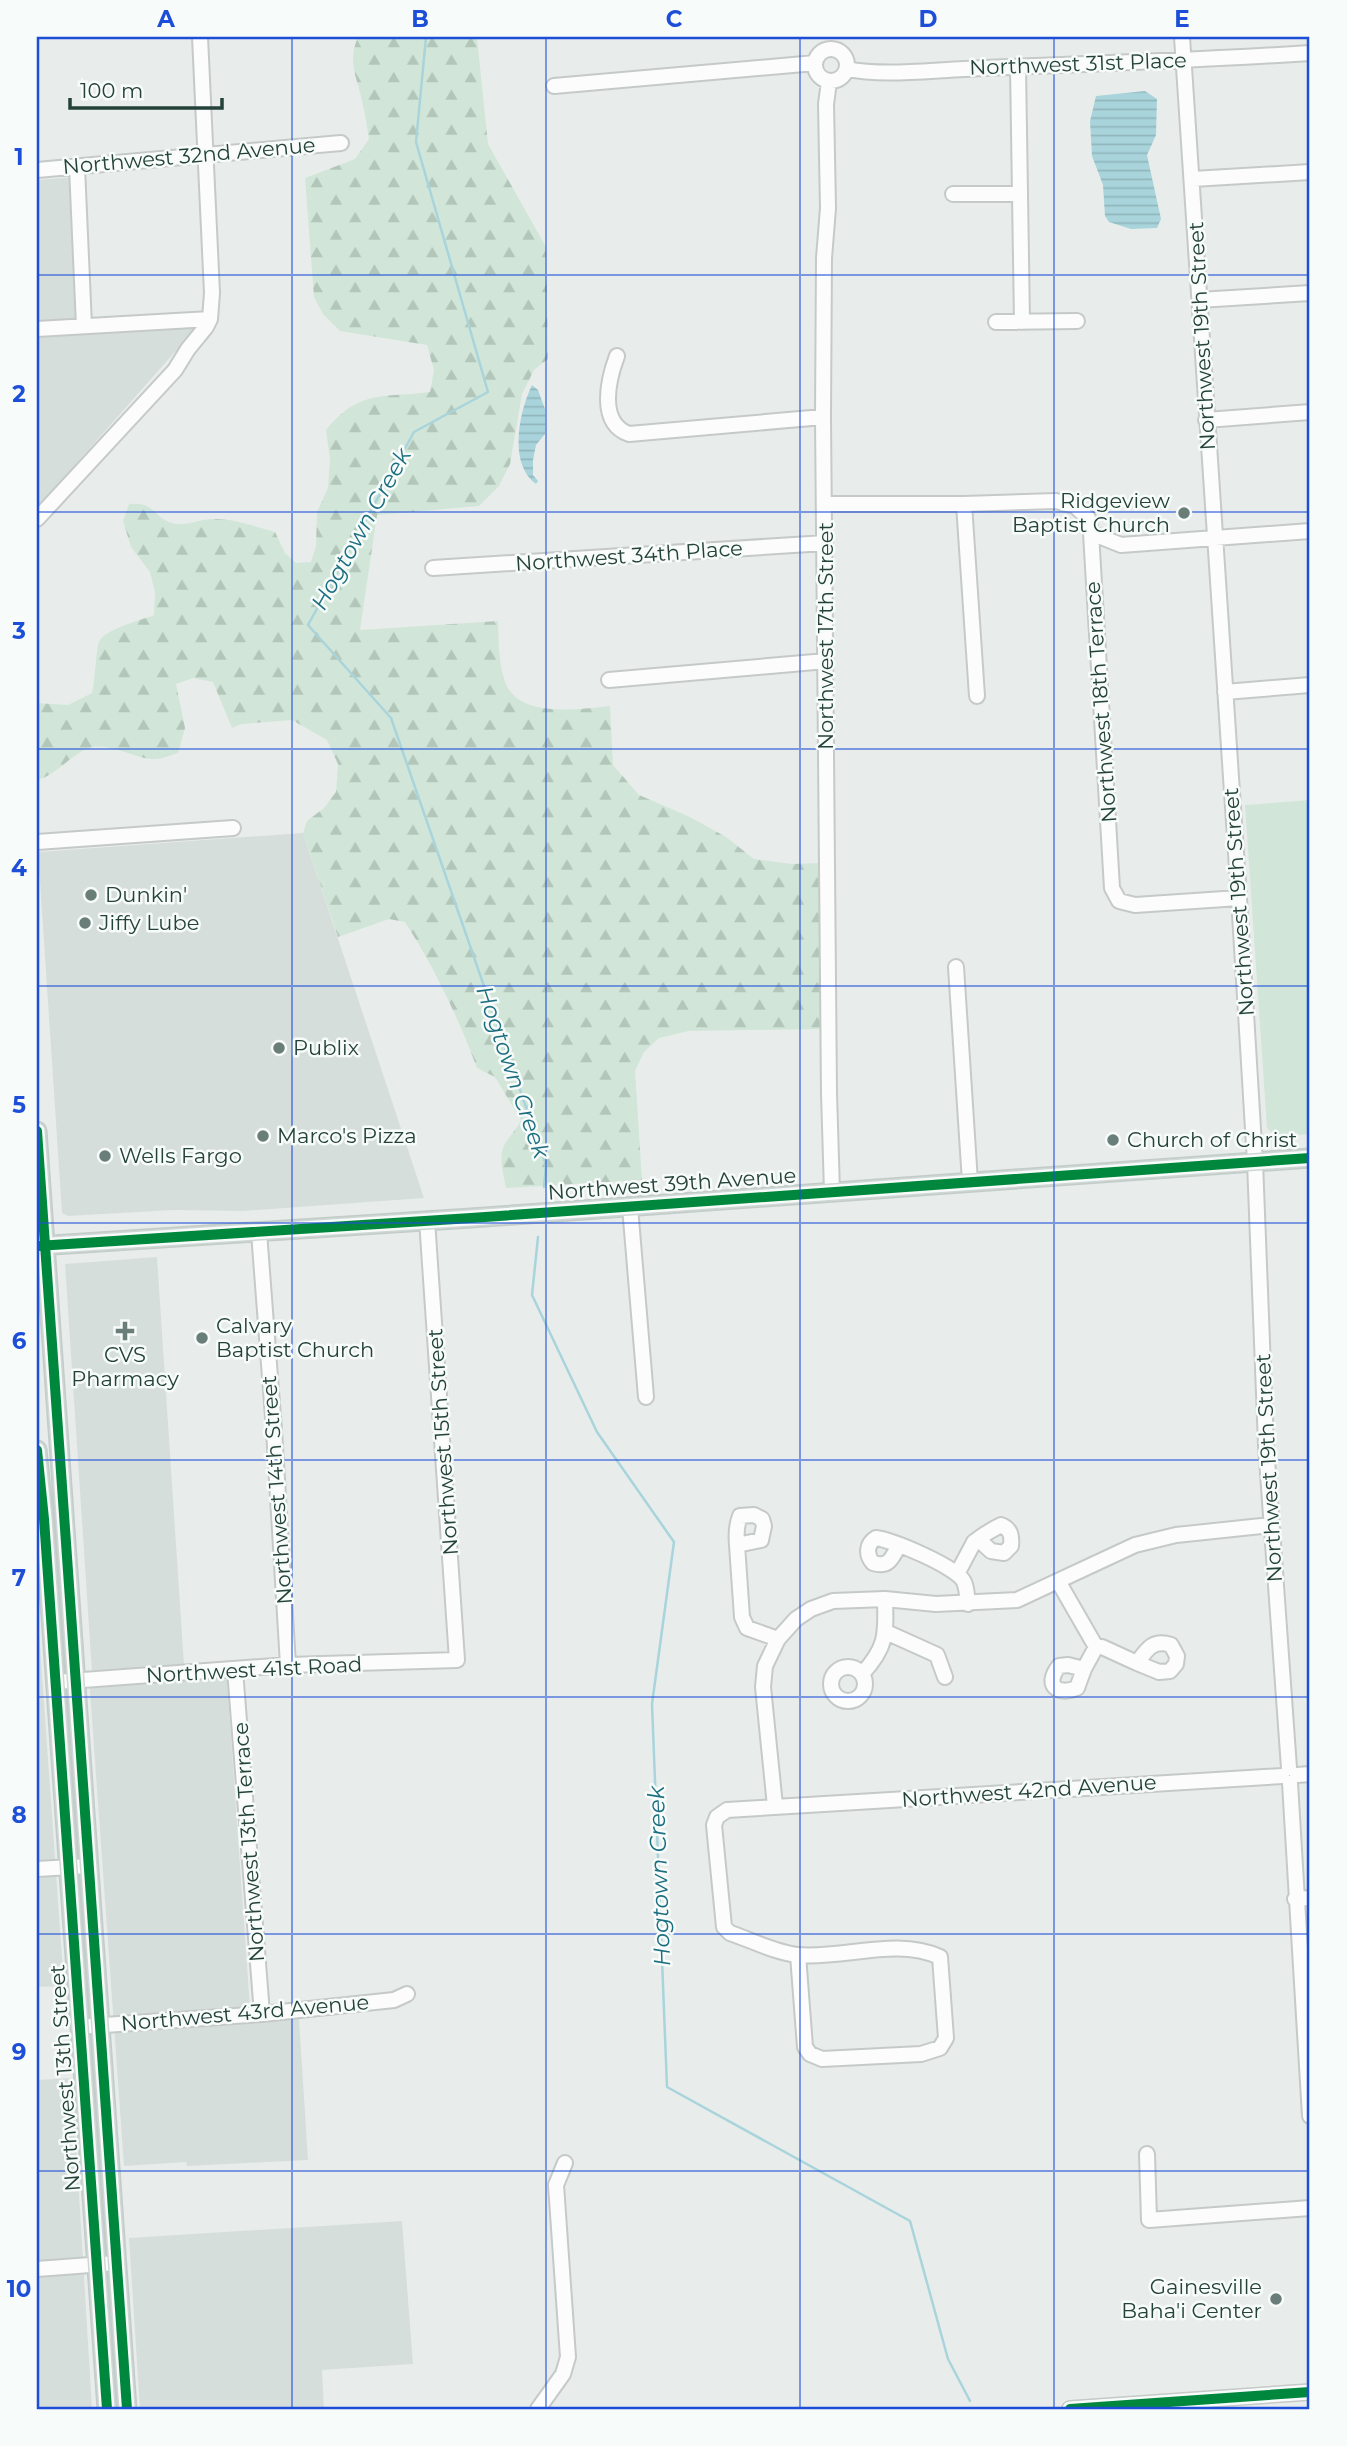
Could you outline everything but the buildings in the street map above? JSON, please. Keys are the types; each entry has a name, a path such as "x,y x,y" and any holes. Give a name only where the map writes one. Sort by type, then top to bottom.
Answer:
{"main road":[{"name":"Northwest 13th Street","path":"37,1131 40,1245 64,1517 127,2409"},
{"name":"Northwest 39th Avenue","path":"40,1245 630,1207 1310,1157"},
{"name":"Northwest 13th Street","path":"37,1450 107,2409"}],"street":[{"path":"37,519 175,370 210,319 212,293 200,37"},
{"name":"Northwest 19th Street","path":"1182,37 1255,1161 1271,1525 1303,1899 1310,2116"},
{"path":"828,43 842,54 847,63 842,78 829,82 816,73 815,64 828,43"},
{"name":"Northwest 31st Place","path":"847,69 860,72 1018,67 1310,53"},
{"path":"554,86 815,64"},
{"path":"1018,67 1022,322"},
{"name":"Northwest 17th Street","path":"829,82 826,104 828,208 824,258 823,417 832,1192"},
{"name":"Northwest 32nd Avenue","path":"37,170 341,142"},
{"path":"77,167 84,326"},
{"path":"1193,179 1310,172"},
{"path":"953,194 1019,194"},
{"path":"1199,300 1310,293"},
{"path":"37,329 210,319"},
{"path":"996,322 1077,321"},
{"path":"617,356 609,384 611,421 629,434 823,417"},
{"path":"1206,420 1310,412"},
{"name":"Northwest 18th Terrace","path":"964,505 1056,501 1075,506 1088,518 1112,888 1119,901 1135,905 1239,898"},
{"path":"825,504 964,505 977,696"},
{"path":"1091,533 1121,545 1310,531"},
{"name":"Northwest 34th Place","path":"433,568 825,543"},
{"path":"609,680 826,661"},
{"path":"1225,692 1310,685"},
{"path":"37,842 233,828"},
{"path":"956,967 970,1182"},
{"path":"630,1207 646,1397"},
{"name":"Northwest 15th Street","path":"427,1220 456,1633 457,1660 453,1660"},
{"name":"Northwest 14th Street","path":"259,1232 288,1665"},
{"path":"40,1519 64,1517"},
{"path":"775,1807 763,1687 765,1666 778,1639 796,1619 811,1609 833,1601 886,1599 968,1604 1017,1600 1135,1545 1176,1535 1271,1525"},
{"path":"957,1574 978,1539"},
{"path":"737,1545 742,1617 747,1628 778,1639"},
{"path":"899,1545 957,1574 964,1580 968,1604"},
{"path":"1058,1581 1096,1647 1137,1662"},
{"path":"862,1674 875,1660 886,1632 886,1599"},
{"path":"886,1632 937,1655 945,1677"},
{"path":"1084,1669 1096,1647"},
{"name":"Northwest 41st Road","path":"56,1682 288,1665 453,1660"},
{"name":"Northwest 13th Terrace","path":"236,1670 262,2014"},
{"name":"Northwest 42nd Avenue","path":"798,1955 730,1933 724,1927 714,1825 717,1817 727,1810 1294,1775"},
{"path":"37,1869 89,1866"},
{"path":"900,1949 923,1950 940,1957 946,2038 940,2048 921,2054 884,2057 822,2059 810,2054 804,2047 798,1955 900,1949"},
{"name":"Northwest 43rd Avenue","path":"81,2026 262,2014 394,2000 407,1994"},
{"path":"1147,2154 1149,2220 1310,2208"},
{"path":"538,2409 564,2374 568,2357 556,2185 565,2163"},
{"path":"37,2269 117,2263"},
{"path":"1070,2409 1310,2392"}],"shaded area":[{"path":"75,177 84,334 197,327 37,508 37,180"},
{"path":"303,833 424,1198 243,1211 174,1210 68,1216 62,1213 38,852"},
{"path":"157,1257 184,1665 227,1680 250,2008 299,2018 308,2160 124,2166 90,1691 92,1672 65,1264"},
{"path":"37,1603 64,1986 37,1987"},
{"path":"72,2078 92,2409 37,2409 37,2080"},
{"path":"402,2221 413,2364 322,2370 324,2409 140,2409 129,2238"}],"green space":[{"path":"358,37 486,37 477,38 488,144 546,247 548,359 534,370 522,394 510,464 499,486 479,506 377,515 360,630 498,621 501,667 510,691 530,705 543,708 610,706 613,765 639,795 690,817 726,837 754,859 792,864 820,863 821,1029 689,1031 659,1038 644,1052 635,1071 642,1180 506,1188 502,1153 504,1145 521,1120 495,1077 477,1068 445,993 405,922 389,919 338,937 303,833 307,821 324,808 336,792 338,764 327,740 292,720 242,724 232,728 213,682 193,678 176,684 185,728 178,753 152,759 108,747 93,747 37,780 37,703 68,705 92,693 99,642 116,629 154,615 155,592 150,572 131,547 123,521 129,504 149,507 172,523 223,519 275,532 285,553 296,563 311,562 316,546 317,512 328,488 330,459 326,430 338,417 361,402 385,396 430,392 434,370 427,345 340,331 323,314 314,297 305,178 355,159 369,139 353,62"},
{"path":"1310,800 1310,1134 1287,1136 1271,1132 1267,1128 1245,805"}],"water":[{"path":"1145,91 1157,99 1156,135 1147,155 1161,219 1157,228 1131,229 1109,222 1105,216 1103,185 1092,156 1090,121 1096,96"},
{"path":"532,385 538,390 545,409 545,434 536,445 533,460 533,475 538,481 536,484 527,475 519,451 520,423"}],"waterway":[{"name":"Hogtown Creek","path":"426,37 416,142 488,392 414,432 308,625 391,718 546,1165 544,1187"},
{"name":"Hogtown Creek","path":"538,1237 532,1295 597,1432 674,1542 652,1704 667,2087 910,2221 948,2359 970,2401"}],"cycle path":[{"path":"37,1131 127,2409"},
{"path":"37,1246 1310,1158"},
{"path":"37,1450 107,2409"},
{"path":"1070,2409 1310,2392"}],"place":[{"name":"Ridgeview Baptist Church","path":"1184,513"},
{"name":"Dunkin'","path":"91,895"},
{"name":"Jiffy Lube","path":"85,923"},
{"name":"Publix","path":"279,1048"},
{"name":"Marco's Pizza","path":"263,1136"},
{"name":"Church of Christ","path":"1113,1140"},
{"name":"Wells Fargo","path":"105,1156"},
{"name":"CVS Pharmacy","path":"125,1331"},
{"name":"Calvary Baptist Church","path":"202,1338"},
{"name":"Gainesville Baha'i Center","path":"1276,2299"}]}
